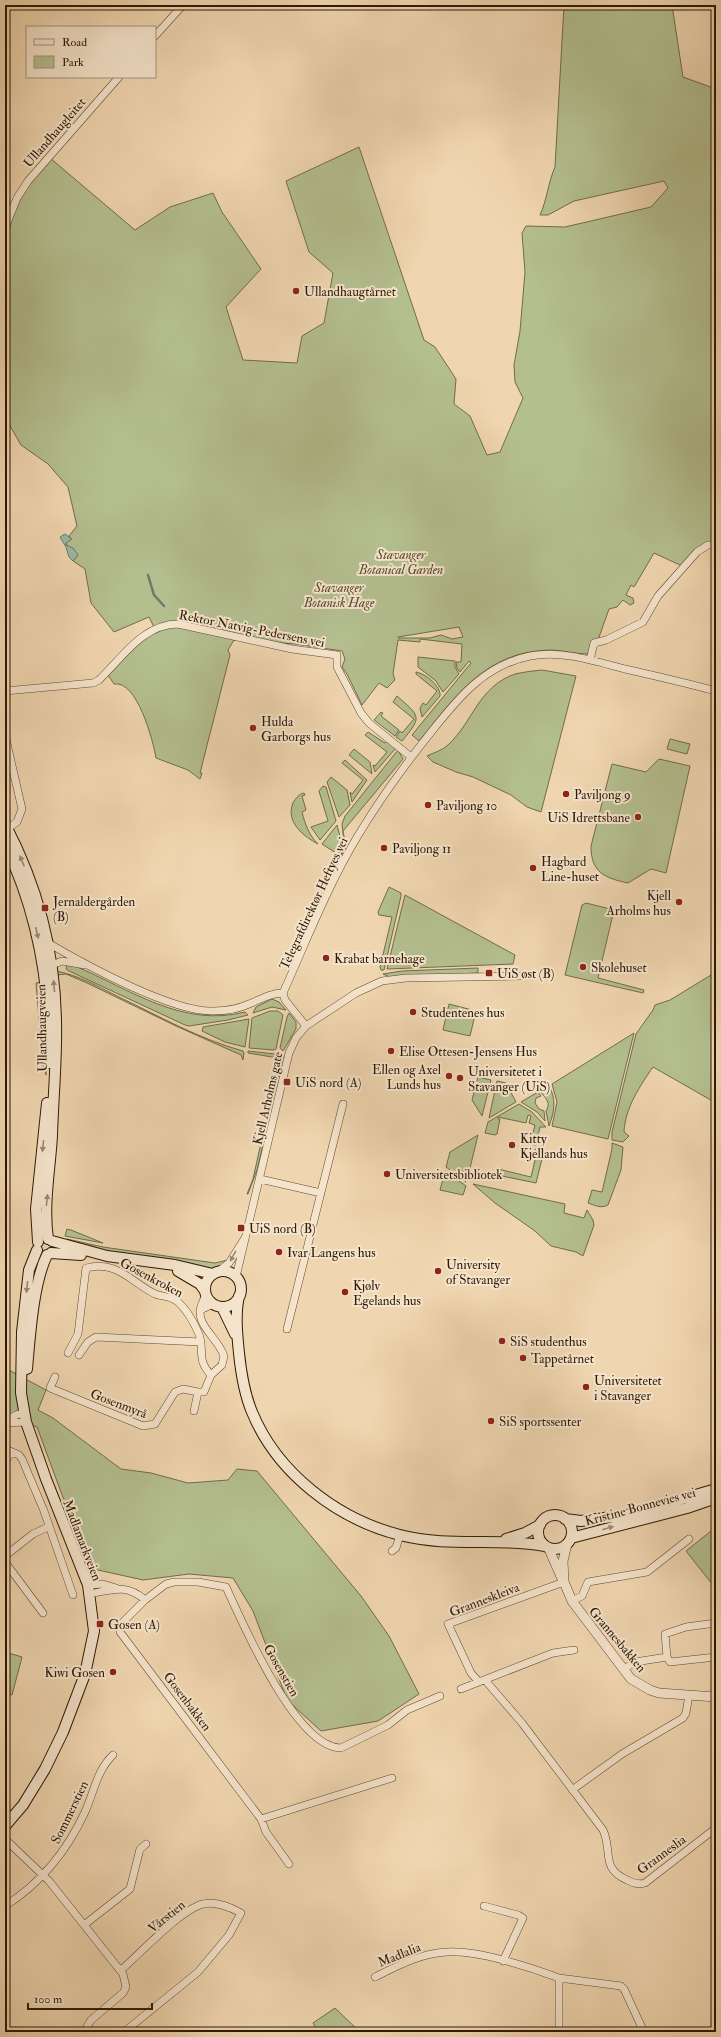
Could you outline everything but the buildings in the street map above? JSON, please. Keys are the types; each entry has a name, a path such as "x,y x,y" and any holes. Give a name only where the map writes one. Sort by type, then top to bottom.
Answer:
{"main road":[{"name":"Ullandhaugveien","path":"6,828 30,880 48,943 52,965 56,1041 50,1171 44,1243"},
{"name":"Ullandhaugveien","path":"5,844 19,875 34,918 42,958 49,1015 47,1092 36,1209 44,1243"},
{"name":"Madlamarkveien","path":"5,1826 23,1805 45,1769 63,1732 84,1674 94,1630 89,1590 46,1479 26,1418 21,1393 22,1332 29,1270 44,1243 53,1248 40,1269 30,1333 26,1418"},
{"path":"107,1256 42,1255 44,1243 167,1266 191,1277 200,1284 212,1299 238,1341"},
{"path":"167,1266 175,1265 216,1273 228,1272 236,1277 240,1286 236,1310 238,1341 244,1386 251,1410 265,1438 277,1456 301,1481 330,1504 360,1520 400,1535 439,1542 496,1542 525,1542 546,1547 560,1548 569,1541 571,1528 565,1519 554,1516 544,1520 540,1525 525,1533 496,1542"},
{"path":"212,1299 206,1281 216,1273"},
{"path":"212,1299 232,1304 239,1296"},
{"name":"Kristine Bonnevies vei","path":"565,1519 581,1521 627,1516 716,1489"},
{"name":"Kristine Bonnevies vei","path":"569,1541 681,1510 716,1498"},
{"path":"540,1525 539,1536 546,1547"}],"street":[{"path":"156,35 183,5"},
{"name":"Ullandhaugleitet","path":"5,228 16,198 28,181 118,78"},
{"path":"590,660 594,643 606,640 643,622 658,596 697,552 708,545 716,545"},
{"name":"Rektor Natvig-Pedersens vei","path":"5,691 93,683 99,680 135,642 150,631 164,625 178,624 292,649 337,655 337,667 361,714 369,723 411,757"},
{"name":"Telegrafdirektør Heftyes vei","path":"283,993 344,860 374,809 411,757 466,690 494,669 511,661 531,656 552,654 590,660 716,691"},
{"path":"5,735 22,809 17,822 6,828"},
{"path":"48,943 91,966 167,1001 193,1009 212,1011 230,1010 248,1005 272,993 283,993 285,1000 306,1026"},
{"path":"52,965 62,961 67,961 91,966"},
{"name":"Kjell Arholms gate","path":"236,1277 289,1053 296,1038 306,1026 356,993 382,981 406,978 520,976"},
{"path":"287,1329 343,1104"},
{"path":"260,1179 321,1193"},
{"path":"216,1273 229,1264 245,1238"},
{"name":"Gosenkroken","path":"68,1353 78,1334 86,1268 93,1267 115,1269 124,1273 160,1296 174,1299 182,1306 198,1332 204,1368 211,1375"},
{"path":"194,1411 198,1392 204,1392 211,1375 222,1365 224,1356 201,1319 200,1310 212,1299"},
{"path":"79,1355 88,1342 96,1337 200,1342"},
{"name":"Gosenmyrå","path":"55,1377 50,1388 143,1426 155,1424 175,1392 183,1389 198,1392"},
{"path":"5,1423 16,1415 26,1418"},
{"path":"5,1461 8,1451 22,1458 44,1511 48,1527 73,1595"},
{"path":"5,1556 28,1538 48,1527"},
{"path":"392,1551 396,1548 400,1535"},
{"path":"572,1601 582,1596 588,1582 639,1574 652,1569 690,1539"},
{"name":"Grannesbakken","path":"564,1582 563,1561 569,1541"},
{"name":"Grannesbakken","path":"546,1547 572,1601 632,1679 650,1690 659,1693 716,1697"},
{"path":"5,1562 43,1613"},
{"path":"652,1569 654,1577"},
{"name":"Gosenstien","path":"145,1600 166,1584 174,1582 198,1582 226,1587 278,1692 312,1733 334,1748 341,1748 388,1725 407,1710 440,1696"},
{"name":"Granneskleiva","path":"564,1582 448,1624 471,1673 481,1680 522,1723 588,1811"},
{"path":"89,1590 131,1589 145,1600"},
{"name":"Gosenbakken","path":"145,1600 122,1623 120,1632 261,1819 266,1832 289,1864"},
{"path":"716,1623 686,1627 665,1634 668,1661 673,1662 716,1657"},
{"path":"461,1689 558,1651 574,1650"},
{"path":"624,1669 635,1662 667,1657"},
{"path":"572,1790 622,1754 683,1718 686,1713 689,1695"},
{"name":"Sommerstien","path":"5,1906 19,1896 58,1859 73,1836 92,1794 101,1769 113,1755"},
{"path":"261,1819 392,1778"},
{"name":"Granneslia","path":"588,1811 606,1838 608,1858 612,1869 621,1877 639,1885 650,1880 716,1828"},
{"path":"5,1839 42,1875 121,1970 126,1983 123,1994 97,2014 84,2032"},
{"path":"84,1924 130,1889 140,1849 146,1844"},
{"name":"Vårstien","path":"121,1970 181,1916 196,1907 209,1903 222,1905 241,1913 229,1935 198,1972 124,2032"},
{"path":"484,1906 515,1914 522,1918 503,1961"},
{"name":"Madlalia","path":"375,1978 412,1959 446,1952 471,1953 559,1978 621,1986 624,1988 644,2032"},
{"path":"559,1978 559,2032"}],"green space":[{"path":"564,5 672,5 683,77 716,89 716,537 714,544 682,566 654,553 634,587 631,585 626,595 633,598 634,603 630,605 623,600 617,607 609,609 598,640 587,654 550,650 528,652 508,658 490,667 474,679 460,693 419,741 412,735 471,663 469,661 460,672 457,668 456,662 461,662 462,644 420,639 420,642 398,640 393,674 395,680 387,688 379,683 362,705 342,667 345,659 342,651 295,644 234,640 228,650 230,655 200,773 202,773 200,779 188,770 156,758 147,726 137,701 130,691 122,685 114,684 108,675 154,627 149,617 114,632 91,603 85,569 73,561 78,555 66,543 71,538 69,536 77,526 68,487 48,464 21,445 5,417 5,242 16,207 28,186 50,158 135,230 170,207 213,193 222,212 261,269 226,307 243,360 297,363 302,336 324,323 333,273 309,252 286,181 359,147 424,340 435,347 456,379 454,404 470,416 487,455 500,452 523,398 515,382 514,365 520,331 525,272 522,233 526,226 565,227 651,207 668,188 664,181 574,201 548,215 540,215 555,167","holes":["459,627 463,637 452,639 441,635 430,638 398,638"]},
{"path":"418,657 455,661 455,667 459,674 443,692 436,681 418,667"},
{"path":"542,670 576,676 541,812 527,807 511,795 473,777 456,772 433,762 427,756 446,747 457,736 484,696 492,687 515,674"},
{"path":"416,672 424,675 432,681 440,692 440,696 422,717 420,708 423,703 426,705 437,691 416,674"},
{"path":"397,696 411,709 416,717 416,722 402,741 396,737 400,731 402,733 414,719 393,702"},
{"path":"381,712 383,713 381,716 399,730 395,736 374,720"},
{"path":"368,732 385,743 387,741 396,748 375,772 373,765 375,766 387,752 365,735"},
{"path":"670,739 690,744 687,754 667,749"},
{"path":"354,749 370,762 372,774 349,755"},
{"path":"398,750 403,759 343,831 345,841 349,842 341,856 344,842 342,824 345,816"},
{"name":"UiS Idrettsbane","path":"659,759 690,766 666,873 651,869 628,883 612,879 596,868 593,862 591,846 612,764 646,772"},
{"path":"345,760 367,780 352,802 350,792 352,794 363,780 342,763"},
{"path":"331,777 347,790 350,805 339,817 327,782"},
{"path":"323,786 326,787 336,821 320,840 311,827 328,821 319,791"},
{"path":"304,793 305,795 302,796 306,810 302,812 303,816 310,833 318,844 302,833 294,823 292,817 291,810 293,803 298,796"},
{"path":"337,825 341,840 339,855 322,844"},
{"path":"389,887 401,893 401,896 384,970 381,970 380,967 392,917 379,915 378,912"},
{"path":"405,895 515,955 513,964 387,969"},
{"path":"586,903 614,910 598,978 644,990 643,993 565,975 582,905"},
{"path":"67,965 75,966 137,995 179,1011 200,1015 222,1016 245,1012 248,1015 228,1020 189,1026 185,1025 69,971 66,969"},
{"path":"478,968 478,973 390,977 383,974 402,971"},
{"path":"56,971 72,975 88,982 195,1034 243,1051 243,1060 241,1055 176,1026 87,983 66,974 57,975"},
{"path":"716,972 716,1103 653,1067 638,1090 627,1114 624,1132 629,1136 623,1142 612,1140 612,1132 636,1034 655,1005 670,1000"},
{"path":"42,982 47,1035 46,1075 43,1066 36,983"},
{"path":"272,999 279,1002 286,1010 272,1007 253,1013 256,1007"},
{"path":"449,1004 476,1011 470,1036 443,1030"},
{"path":"270,1011 278,1011 283,1015 276,1049 249,1048 252,1018"},
{"path":"289,1013 296,1022 296,1029 283,1051 280,1048"},
{"path":"249,1019 245,1047 225,1042 202,1031 203,1027"},
{"path":"634,1033 608,1139 552,1126 557,1102 552,1084"},
{"path":"248,1051 284,1055 257,1170 247,1194 253,1179 272,1093 278,1058 248,1053"},
{"path":"478,1077 491,1080 482,1116 472,1100"},
{"path":"497,1081 506,1083 516,1102 489,1118"},
{"path":"549,1085 553,1095 554,1105 553,1115 549,1126 546,1111 548,1108 548,1102 540,1091"},
{"path":"538,1092 541,1096 536,1098 535,1103 539,1109 544,1111 545,1121 537,1112 521,1102"},
{"path":"519,1104 532,1112 546,1127 540,1127 536,1145 530,1144 535,1125 529,1123 531,1116 528,1115 526,1123 498,1117 498,1119 500,1119 497,1134 485,1133 488,1122"},
{"path":"478,1135 469,1172 462,1171 461,1176 466,1182 446,1167 450,1152"},
{"path":"612,1143 623,1147 621,1170 608,1205 603,1207 588,1203 592,1190 602,1192"},
{"path":"535,1149 544,1151 536,1183 497,1175 498,1169 531,1177 537,1152"},
{"path":"445,1171 466,1186 463,1195 440,1190"},
{"path":"473,1184 565,1204 564,1213 584,1218 587,1210 593,1220 594,1225 583,1256 576,1252 551,1246 535,1231 495,1203"},
{"path":"67,1229 71,1230 103,1243 65,1236"},
{"path":"67,1239 103,1247 215,1263 228,1260 223,1265 212,1269 91,1249 66,1243"},
{"path":"5,1368 46,1390 38,1410 53,1418 121,1469 151,1473 188,1483 228,1480 237,1469 257,1471 361,1596 389,1636 419,1694 378,1721 321,1731 287,1700 253,1611 233,1578 189,1574 143,1580 89,1568 37,1427 13,1419 5,1422"},
{"path":"716,1527 716,1589 686,1551"},
{"path":"5,1652 22,1657 12,1695 5,1693"},
{"path":"335,2008 360,2032 318,2032 313,2023"}],"shaded area":[{"path":"65,534 72,539 66,543 66,545 73,548 78,555 73,561 69,557 66,547 60,537"}],"waterway":[{"path":"148,575 154,595 164,606"}],"place":[{"name":"Ullandhaugtårnet","path":"296,291"},
{"name":"Hulda Garborgs hus","path":"253,728"},
{"name":"Paviljong 9","path":"566,794"},
{"name":"Paviljong 10","path":"428,805"},
{"name":"UiS Idrettsbane","path":"638,817"},
{"name":"Paviljong 11","path":"384,848"},
{"name":"Hagbard Line-huset","path":"533,868"},
{"name":"Kjell Arholms hus","path":"679,902"},
{"name":"Jernaldergården (B)","path":"45,908"},
{"name":"Krabat barnehage","path":"326,958"},
{"name":"Skolehuset","path":"583,967"},
{"name":"UiS øst (B)","path":"489,973"},
{"name":"Studentenes hus","path":"413,1012"},
{"name":"Elise Ottesen-Jensens Hus","path":"391,1051"},
{"name":"Ellen og Axel Lunds hus","path":"449,1076"},
{"name":"Universitetet i Stavanger (UiS)","path":"460,1078"},
{"name":"UiS nord (A)","path":"287,1082"},
{"name":"Kitty Kjellands hus","path":"512,1145"},
{"name":"Universitetsbibliotek","path":"387,1174"},
{"name":"UiS nord (B)","path":"241,1228"},
{"name":"Ivar Langens hus","path":"279,1252"},
{"name":"University of Stavanger","path":"438,1271"},
{"name":"Kjølv Egelands hus","path":"345,1292"},
{"name":"SiS studenthus","path":"502,1341"},
{"name":"Tappetårnet","path":"523,1358"},
{"name":"Universitetet i Stavanger","path":"586,1387"},
{"name":"SiS sportssenter","path":"491,1421"},
{"name":"Gosen (A)","path":"100,1624"},
{"name":"Kiwi Gosen","path":"113,1672"}],"park label":[{"name":"Stavanger Botanical Garden","path":"401,562"},
{"name":"Stavanger Botanisk Hage","path":"339,594"}]}
